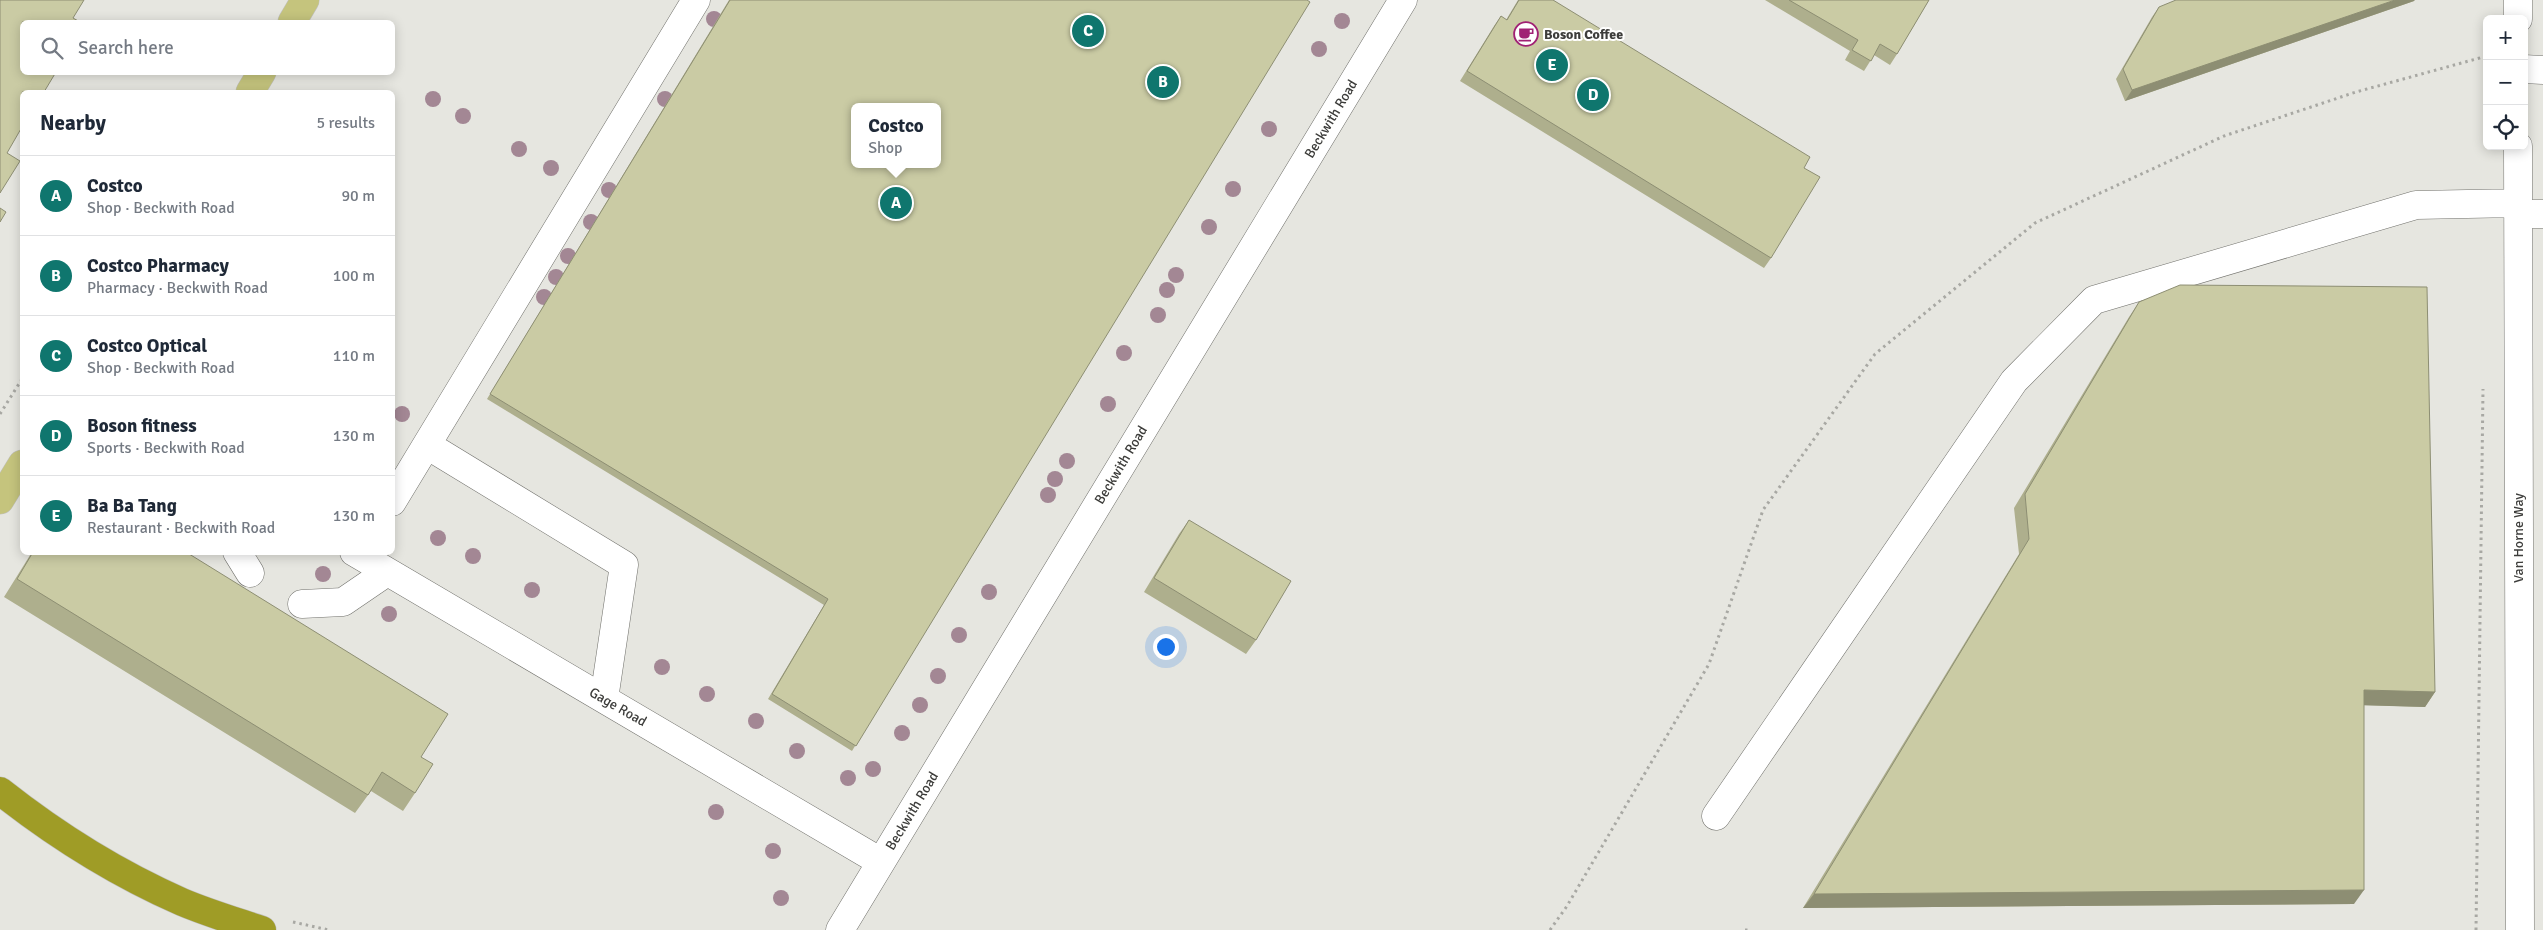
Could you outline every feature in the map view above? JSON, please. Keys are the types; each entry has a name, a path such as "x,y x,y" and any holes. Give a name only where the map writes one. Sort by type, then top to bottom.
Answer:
{"highway":[{"path":"0,791 37,820 100,862 184,903 262,930"}],"main road":[{"path":"293,20 306,0"},
{"path":"251,90 260,75"},
{"path":"0,500 20,467"}],"street":[{"path":"395,497 696,0"},
{"name":"Beckwith Road","path":"840,930 1403,0"},
{"path":"2518,0 2518,15"},
{"path":"2528,69 2543,70"},
{"name":"Van Horne Way","path":"2519,150 2527,211 2520,930"},
{"path":"1716,816 2014,381 2094,300 2416,206 2527,211"},
{"path":"427,445 624,564 604,699"},
{"name":"Gage Road","path":"360,555 881,862"},
{"path":"302,604 343,602 387,572"}],"path":[{"path":"1550,930 1568,906 1709,664 1763,510 1875,354 2035,223 2224,136 2356,92 2483,57"},
{"path":"0,414 20,381"},
{"path":"2476,930 2483,383"}],"building":[{"path":"0,0 84,0 73,18 76,20 20,20 20,75 54,75 45,90 20,90 20,130 7,153 20,161 0,193"},
{"path":"730,0 1307,0 1310,2 856,746 772,694 828,599 490,394"},
{"path":"1519,0 1553,0 1810,157 1804,168 1820,177 1771,258 1467,71 1501,16 1507,20"},
{"path":"1789,0 1929,0 1897,54 1880,44 1871,61 1852,50 1858,40"},
{"path":"2176,0 2395,0 2132,90 2123,69 2159,7"},
{"path":"0,208 6,212 0,222"},
{"path":"2180,285 2427,287 2435,692 2364,690 2364,890 1814,894 2029,539 2025,494 2139,302"},
{"path":"1189,520 1291,581 1256,640 1154,578"},
{"path":"31,555 191,555 448,714 421,757 433,764 415,793 382,772 368,795 17,579"}],"place":[{"name":"Costco Optical","path":"1088,31"},
{"name":"Boson Coffee","path":"1526,34"},
{"name":"Ba Ba Tang","path":"1552,65"},
{"name":"Costco Pharmacy","path":"1163,82"},
{"name":"Boson fitness","path":"1593,95"},
{"name":"Costco","path":"896,203"}]}
